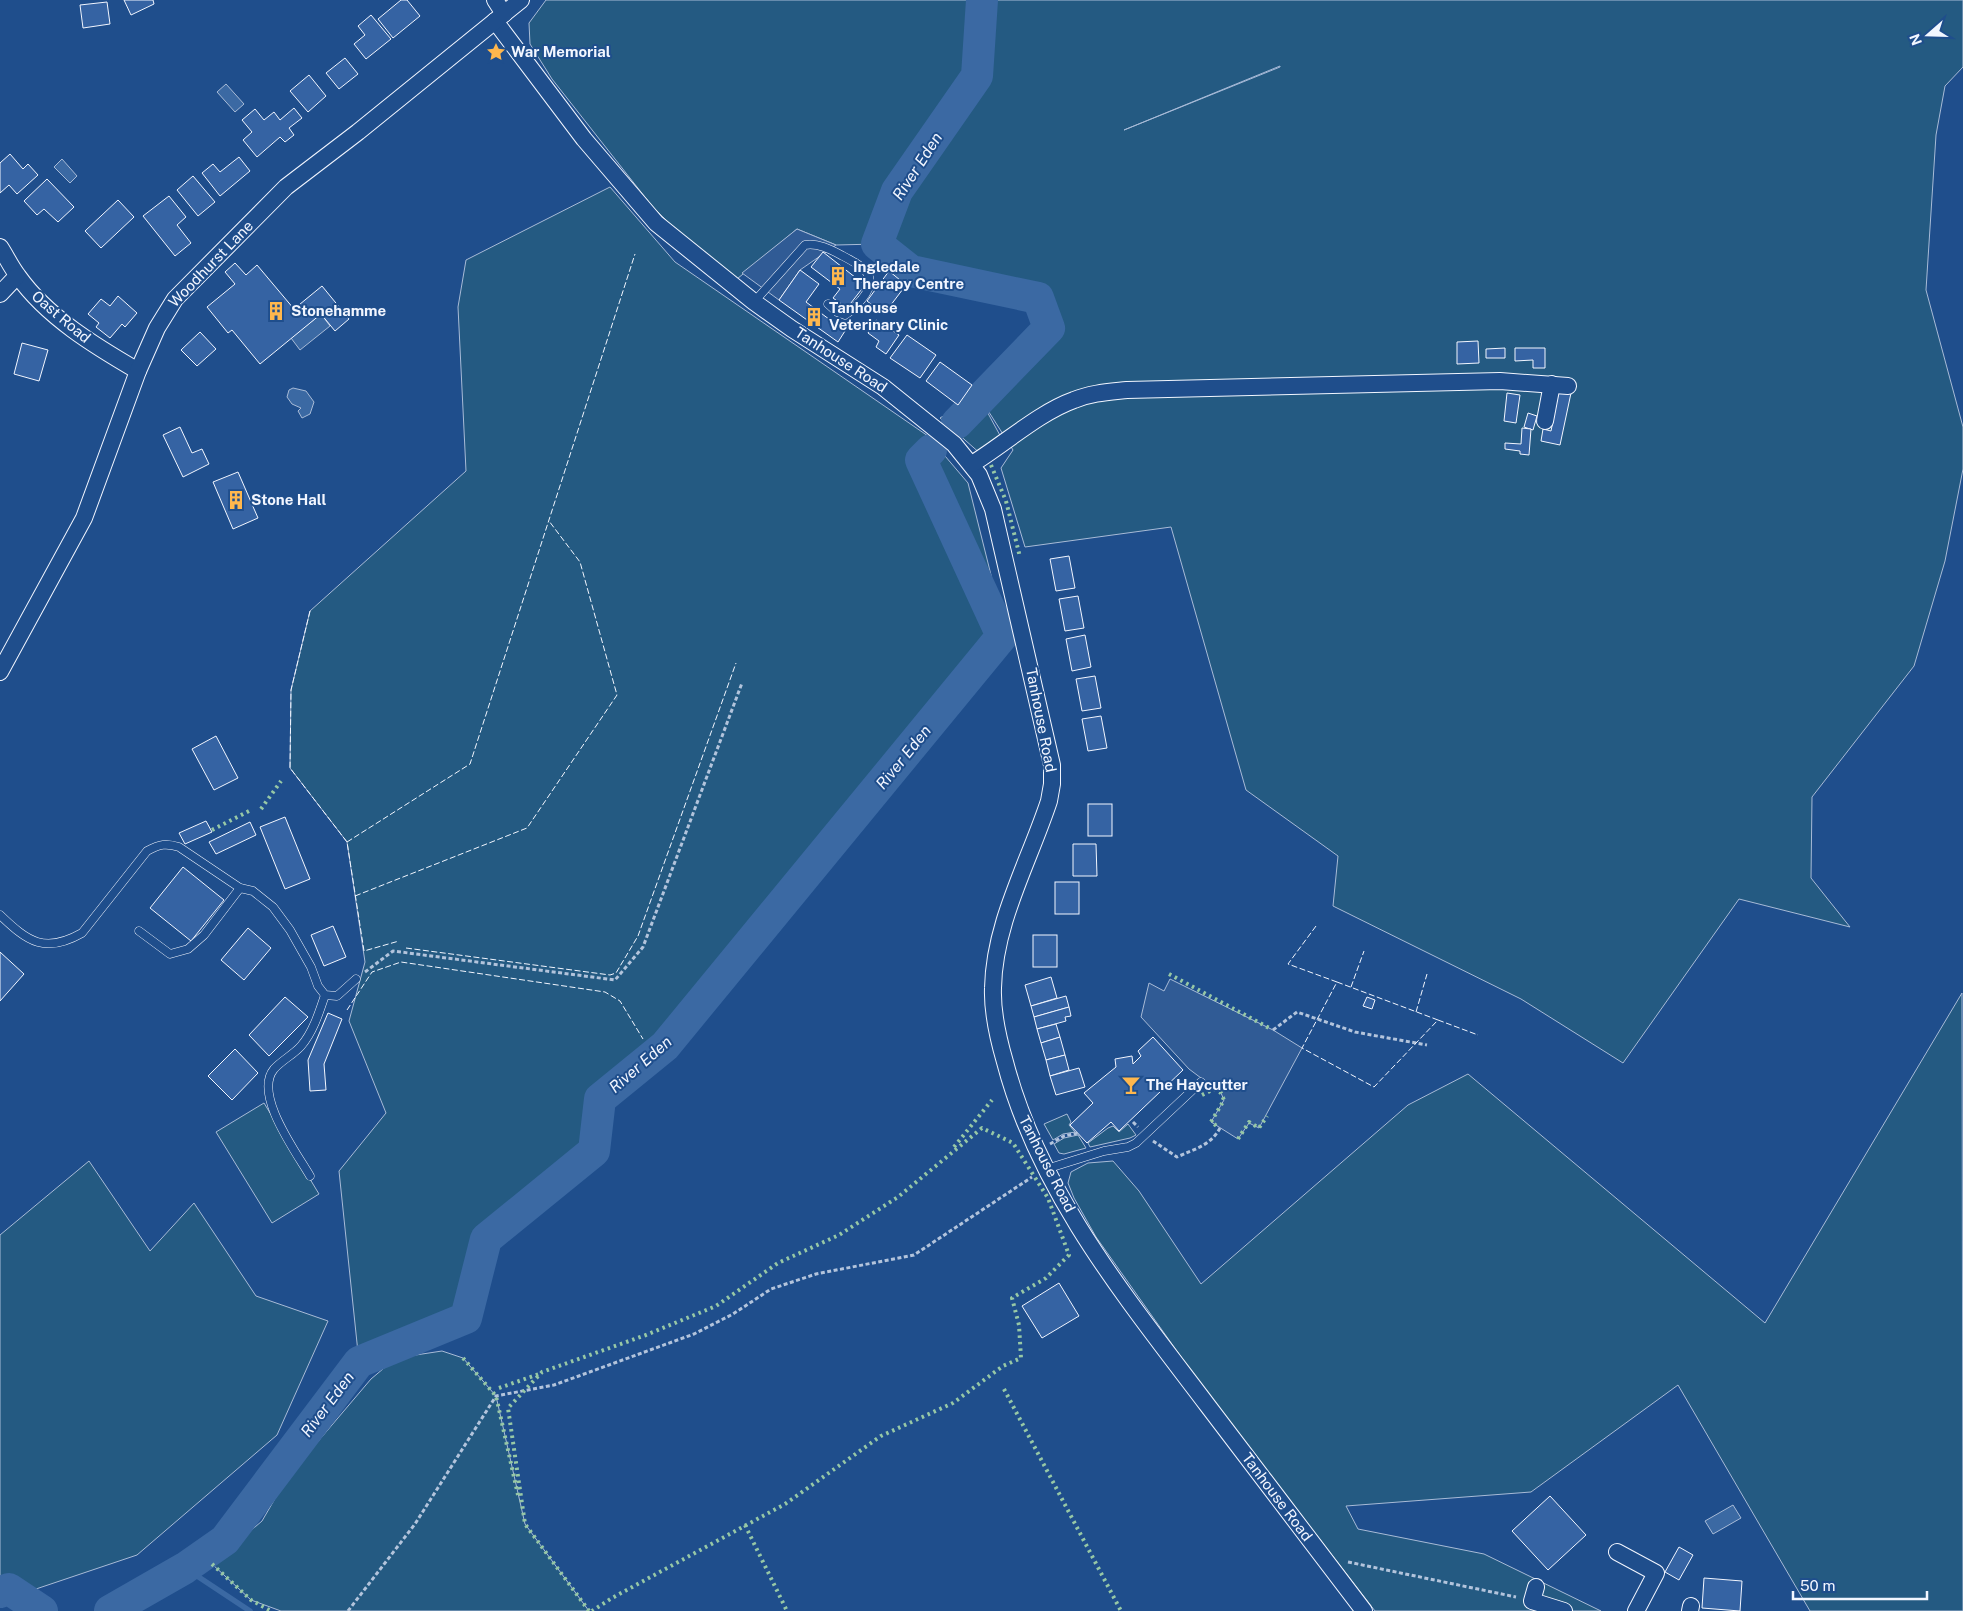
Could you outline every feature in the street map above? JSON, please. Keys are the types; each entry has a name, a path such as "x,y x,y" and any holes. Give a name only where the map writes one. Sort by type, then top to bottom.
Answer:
{"street":[{"name":"Tanhouse Road","path":"495,0 500,18 584,138 634,200 662,228 754,302 792,329 883,387 954,444 972,464 986,488 993,509 1052,765 1052,784 1049,801 1002,928 994,957 993,991 995,1019 1011,1085 1029,1134 1047,1170 1100,1260 1364,1611"},
{"name":"Woodhurst Lane","path":"0,672 84,518 138,371 157,328 175,299 286,187 358,132 521,0"},
{"name":"Oast Road","path":"0,247 17,276 30,291 74,330 138,371"},
{"path":"0,294 17,276"},
{"path":"972,464 1052,411 1072,400 1092,394 1127,390 1500,381 1560,385 1545,421"},
{"path":"1616,1552 1656,1573 1636,1611"},
{"path":"1534,1594 1564,1611"}],"lane":[{"path":"754,302 805,245 813,244 832,250 860,265 870,276 871,285 867,293 852,311 845,315 837,312 828,304"},
{"path":"0,915 19,933 36,942 52,945 68,941 82,933 139,859 147,851 162,843 179,847 240,888 253,891 273,908 290,930 311,967 318,986 325,995 337,996 356,979"},
{"path":"139,931 170,954 188,949 204,935 240,888"},
{"path":"310,1176 270,1106 268,1084 273,1070 300,1047 305,1040 314,1025 325,995"},
{"path":"1047,1170 1104,1151 1128,1148 1145,1136 1201,1082"}],"path":[{"path":"356,979 393,951 615,980 643,947 742,683"},
{"path":"1273,1030 1297,1012 1355,1032 1427,1045"},
{"path":"1133,1122 1145,1136 1177,1156 1205,1145 1215,1137 1220,1128"},
{"path":"1050,1144 1064,1136 1078,1133"},
{"path":"348,1611 415,1524 496,1396 554,1385 694,1334 733,1314 771,1289 816,1274 914,1255 1047,1170 1050,1144 1046,1137"},
{"path":"1342,1554 1348,1562 1534,1594"}],"shaded area":[{"path":"546,0 1963,0 1963,67 1945,86 1936,135 1926,290 1963,427 1963,469 1945,561 1914,666 1812,797 1811,878 1850,927 1739,899 1623,1063 1521,999 1333,906 1338,856 1246,790 1171,527 1025,547 1001,468 1013,450 987,409 998,384 1048,328 1020,294 911,271 877,244 836,245 797,229 737,279 680,234 652,206 552,79 530,44 529,23","holes":["1280,66 1280,67 1124,130"]},
{"path":"226,84 244,104 235,112 217,92"},
{"path":"62,159 77,176 70,183 54,167"},
{"path":"610,187 675,262 928,436 968,483 991,575 1002,636 665,1046 600,1099 594,1151 486,1239 466,1318 359,1362 339,1171 386,1113 349,1021 365,962 347,842 290,768 291,690 310,611 466,471 458,307 466,260"},
{"path":"797,229 836,245 800,270 779,300 742,273"},
{"path":"321,314 330,326 300,350 291,338"},
{"path":"293,388 306,391 314,402 310,414 302,418 298,411 301,408 292,404 287,397 289,390"},
{"path":"978,395 1002,439 982,455 940,418"},
{"path":"1170,979 1273,1030 1302,1048 1259,1128 1249,1123 1238,1139 1211,1122 1224,1100 1221,1093 1189,1069 1141,1017 1149,983 1164,991"},
{"path":"1962,993 1963,1611 1810,1611 1678,1385 1531,1492 1346,1506 1358,1529 1484,1554 1601,1611 1375,1611 1201,1385 1096,1237 1074,1198 1068,1183 1071,1172 1088,1163 1113,1161 1139,1191 1201,1284 1408,1105 1468,1074 1765,1323"},
{"path":"264,1103 319,1194 272,1223 216,1132"},
{"path":"1067,1114 1071,1122 1069,1125 1075,1132 1063,1134 1053,1140 1044,1124"},
{"path":"1128,1124 1136,1135 1090,1147 1088,1143 1108,1128 1113,1126 1119,1132"},
{"path":"1078,1135 1086,1148 1064,1154 1059,1153 1054,1144 1064,1138"},
{"path":"89,1161 150,1251 194,1203 256,1296 328,1321 277,1435 137,1555 30,1591 0,1577 0,1235"},
{"path":"442,1351 463,1358 496,1396 525,1524 589,1611 281,1611 251,1600 212,1564 262,1521 287,1478 371,1379 396,1358"},
{"path":"1733,1505 1741,1518 1713,1534 1705,1521"}],"building":[{"path":"124,0 153,0 154,4 131,15"},
{"path":"401,0 407,0 420,16 393,38 378,19"},
{"path":"107,2 110,24 83,28 80,5"},
{"path":"371,15 391,39 366,59 354,44 365,35 358,26"},
{"path":"345,58 358,74 339,89 326,73"},
{"path":"309,75 326,96 308,112 290,91"},
{"path":"294,108 302,118 289,128 294,135 285,142 280,137 257,157 243,140 252,132 242,120 255,109 264,120 274,112 280,120"},
{"path":"10,154 23,169 28,164 38,175 17,194 9,185 0,193 0,163"},
{"path":"239,157 250,171 220,196 202,173 213,164 220,172"},
{"path":"193,176 215,202 198,216 177,190"},
{"path":"47,179 74,207 58,222 44,209 37,215 24,201"},
{"path":"169,196 186,217 177,225 191,243 175,256 143,216"},
{"path":"118,200 134,217 101,248 85,231"},
{"name":"Ingledale Therapy Centre","path":"823,252 865,285 847,308 833,298 840,289 811,267"},
{"name":"Stonehamme","path":"235,263 246,275 257,265 294,309 322,286 349,319 335,331 321,314 260,364 232,330 228,333 207,307 235,284 225,272"},
{"name":"Tanhouse Veterinary Clinic","path":"800,270 819,284 806,302 845,331 838,342 779,300"},
{"path":"889,271 906,285 884,314 867,301"},
{"path":"118,296 137,313 125,327 122,324 110,338 96,327 99,323 88,314 101,299 110,306"},
{"path":"876,320 899,335 886,354 876,347 879,341 868,333"},
{"path":"200,332 216,349 197,366 181,350"},
{"path":"907,335 936,355 920,378 890,358"},
{"path":"1478,341 1479,363 1457,364 1457,342"},
{"path":"22,343 48,350 39,381 14,374"},
{"path":"1505,348 1505,358 1486,358 1486,349"},
{"path":"1515,348 1545,348 1545,368 1533,368 1533,360 1515,361"},
{"path":"940,362 972,385 958,405 926,381"},
{"path":"1559,390 1571,393 1560,445 1541,441 1543,429 1551,431"},
{"path":"1507,393 1520,395 1516,423 1504,421"},
{"path":"1528,413 1537,416 1533,430 1524,427"},
{"path":"180,427 192,453 202,449 209,464 183,477 163,435"},
{"path":"1522,428 1531,429 1529,455 1520,454 1520,451 1505,449 1505,443 1521,444"},
{"name":"Stone Hall","path":"238,472 258,518 233,529 213,482"},
{"path":"1069,556 1075,588 1056,591 1050,559"},
{"path":"1078,596 1084,628 1065,631 1059,599"},
{"path":"1085,635 1091,667 1072,671 1066,639"},
{"path":"1095,676 1101,708 1082,711 1076,679"},
{"path":"1101,716 1107,748 1088,751 1082,719"},
{"path":"216,736 238,778 214,790 192,749"},
{"path":"1088,804 1112,804 1112,836 1088,836"},
{"path":"285,817 310,879 285,889 260,827"},
{"path":"206,821 212,832 185,844 179,833"},
{"path":"250,822 256,835 216,854 209,842"},
{"path":"1073,844 1096,844 1097,876 1073,876"},
{"path":"183,867 224,900 191,941 150,908"},
{"path":"1055,882 1079,882 1079,914 1055,914"},
{"path":"333,926 346,957 324,966 311,935"},
{"path":"248,928 271,948 244,980 221,960"},
{"path":"1033,935 1057,935 1057,967 1033,967"},
{"path":"0,952 24,974 0,1001"},
{"path":"1051,977 1057,998 1031,1006 1025,985"},
{"path":"1066,996 1069,1007 1034,1017 1031,1006"},
{"path":"285,997 308,1017 269,1056 249,1035"},
{"path":"1367,997 1375,1000 1372,1009 1363,1006"},
{"path":"1069,1007 1071,1016 1065,1017 1066,1021 1037,1029 1034,1017"},
{"path":"328,1013 342,1019 324,1064 326,1090 310,1091 308,1060"},
{"path":"1056,1024 1060,1037 1041,1043 1037,1029"},
{"path":"1060,1037 1065,1055 1046,1060 1041,1043"},
{"name":"The Haycutter","path":"1153,1037 1183,1070 1119,1131 1111,1122 1087,1143 1070,1125 1093,1103 1084,1093 1116,1067 1115,1059 1132,1056 1133,1064 1141,1056 1138,1051"},
{"path":"235,1049 258,1073 232,1100 208,1076"},
{"path":"1065,1055 1069,1070 1050,1076 1046,1060"},
{"path":"1079,1068 1085,1087 1056,1095 1050,1076"},
{"path":"1059,1283 1079,1316 1042,1338 1022,1306"},
{"path":"1550,1496 1586,1535 1548,1570 1512,1531"},
{"path":"1679,1547 1693,1555 1679,1580 1665,1572"},
{"path":"1704,1578 1742,1581 1740,1611 1702,1608"}],"waterway":[{"name":"River Eden","path":"957,423 1049,328 1038,298 911,271 877,244 897,191 977,76 982,0"},
{"name":"River Eden","path":"110,1611 185,1568 225,1540 359,1362 466,1318 486,1239 594,1151 600,1099 665,1046 1002,636 921,460 931,450"},
{"path":"185,1568 250,1611"},
{"name":"River Eden","path":"0,1592 9,1589 42,1611"}],"hedge":[{"path":"991,465 1006,501 1020,557"},
{"path":"261,809 281,781"},
{"path":"212,830 249,811"},
{"path":"1169,974 1271,1029"},
{"path":"1202,1095 1214,1089 1221,1093 1224,1100 1211,1122 1218,1127"},
{"path":"954,1147 992,1100"},
{"path":"1238,1139 1249,1122 1259,1128 1267,1116"},
{"path":"589,1611 525,1524 508,1408 542,1372 646,1335 716,1306 778,1263 839,1235 898,1197 982,1128 1013,1143 1048,1198 1069,1255 1046,1278 1012,1298 1019,1325 1021,1358 1003,1366 953,1403 881,1436 785,1504 612,1598 592,1611"},
{"path":"463,1358 496,1396 518,1495"},
{"path":"499,1388 542,1373"},
{"path":"1004,1389 1121,1611"},
{"path":"745,1525 787,1611"},
{"path":"212,1564 251,1600 271,1611"}],"fence":[{"path":"347,842 470,764 635,254"},
{"path":"355,896 527,828 617,695 580,562 549,521"},
{"path":"310,611 291,690 290,768 347,842 364,951 399,941"},
{"path":"406,948 610,975 616,973 638,936 736,663"},
{"path":"1316,926 1288,964 1337,982"},
{"path":"1351,987 1364,951"},
{"path":"347,1010 372,972 401,962 605,992 620,1001 643,1039"},
{"path":"1416,1012 1427,974"},
{"path":"1337,982 1438,1020 1374,1087 1302,1048 1337,982"},
{"path":"1438,1020 1478,1035"}],"place":[{"name":"War Memorial","path":"496,52"},
{"name":"Ingledale Therapy Centre","path":"838,276"},
{"name":"Stonehamme","path":"276,311"},
{"name":"Tanhouse Veterinary Clinic","path":"814,317"},
{"name":"Stone Hall","path":"236,500"},
{"name":"The Haycutter","path":"1131,1085"}]}
